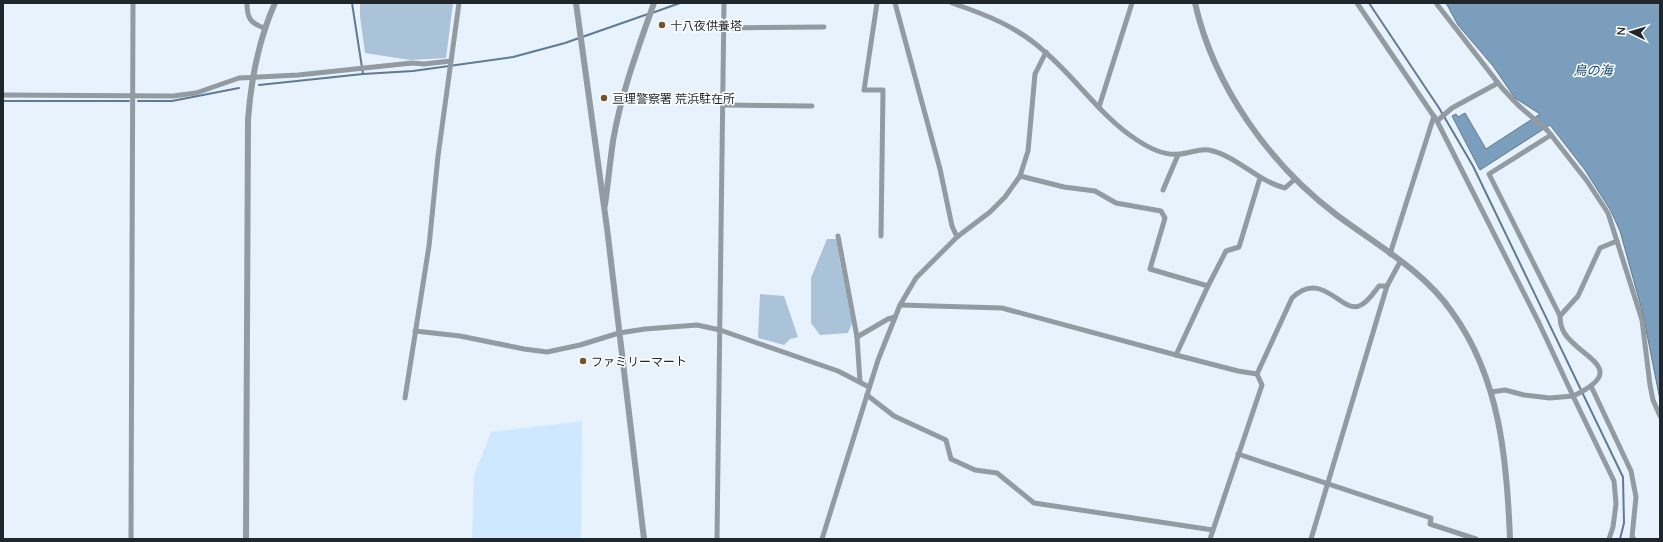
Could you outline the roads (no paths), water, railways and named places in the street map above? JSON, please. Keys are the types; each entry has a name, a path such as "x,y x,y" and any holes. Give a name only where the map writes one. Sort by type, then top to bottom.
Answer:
{"street":[{"path":"131,539 133,3"},
{"path":"247,3 248,19 264,28"},
{"path":"246,539 248,120 252,77 264,28 275,3"},
{"path":"405,398 429,246 459,3"},
{"path":"576,3 604,212 644,539"},
{"path":"717,539 724,3"},
{"path":"877,3 864,90 883,90 881,236"},
{"path":"895,3 940,169 952,226 957,237"},
{"path":"952,3 996,18 1025,35 1046,52 1113,122 1136,140 1159,152 1178,154 1208,150 1226,157 1260,178 1285,188 1295,179"},
{"path":"1099,107 1132,3"},
{"path":"1195,3 1208,45 1230,91 1266,146 1295,179 1323,204 1429,285 1452,311 1474,348 1491,392 1503,446 1509,503 1510,539"},
{"path":"1357,3 1437,118 1539,323 1614,481 1616,504 1613,526 1609,539"},
{"path":"1436,3 1502,88 1518,105 1550,133 1587,181 1608,213 1642,320 1650,385 1653,400 1660,416"},
{"path":"604,212 614,140 622,102 654,5"},
{"path":"724,28 824,27"},
{"path":"822,539 869,387 900,305 916,278 957,237 990,212 1005,197 1020,176 1028,151 1035,74 1046,52"},
{"path":"3,96 173,96 196,92 239,78 298,75 364,67 451,62"},
{"path":"1390,254 1437,118 1452,108 1498,83"},
{"path":"723,105 812,106"},
{"path":"1491,392 1505,390 1524,395 1550,398 1573,396 1590,388 1597,382 1599,372 1596,362 1564,333 1560,316 1489,174 1550,133"},
{"path":"1163,190 1178,154"},
{"path":"1020,176 1064,187 1095,191 1116,203 1161,211 1165,218 1150,270 1208,286"},
{"path":"1176,355 1226,251 1238,247 1260,178"},
{"path":"838,236 857,337 860,382"},
{"path":"1560,316 1578,296 1600,248 1618,241"},
{"path":"1311,539 1329,484 1358,380 1387,286 1400,262"},
{"path":"1210,539 1262,386 1257,374 1292,298 1299,290 1310,287 1320,290 1353,306 1359,306 1366,301 1379,286 1387,286"},
{"path":"900,305 1002,308 1176,355 1238,371 1257,374"},
{"path":"857,337 888,318 895,317"},
{"path":"415,330 460,336 524,349 547,352 580,345 619,333 663,327 697,325 720,330 839,372 869,387"},
{"path":"1590,388 1631,471 1636,497 1633,531 1634,539"},
{"path":"867,395 894,416 946,440 951,459 975,470 997,473 1034,504 1213,530"},
{"path":"1238,454 1431,518 1430,524 1476,539"}],"water":[{"name":"鳥の海","path":"1446,3 1660,3 1660,400 1643,314 1620,231 1611,211 1585,170 1550,125 1480,170 1452,116 1456,114 1458,117 1465,113 1486,149 1540,114 1515,98 1493,66 1458,25"}],"waterway":[{"path":"352,3 363,74"},
{"path":"652,13 680,3"},
{"path":"1369,3 1439,108 1473,166 1623,477 1624,523 1620,539"},
{"path":"259,85 363,74 413,71 513,57 565,43 648,14"},
{"path":"138,101 172,101 239,88"},
{"path":"3,101 129,101"}],"place":[{"name":"十八夜供養塔","path":"662,25"},
{"name":"亘理警察署 荒浜駐在所","path":"604,98"},
{"name":"ファミリーマート","path":"583,361"}]}
